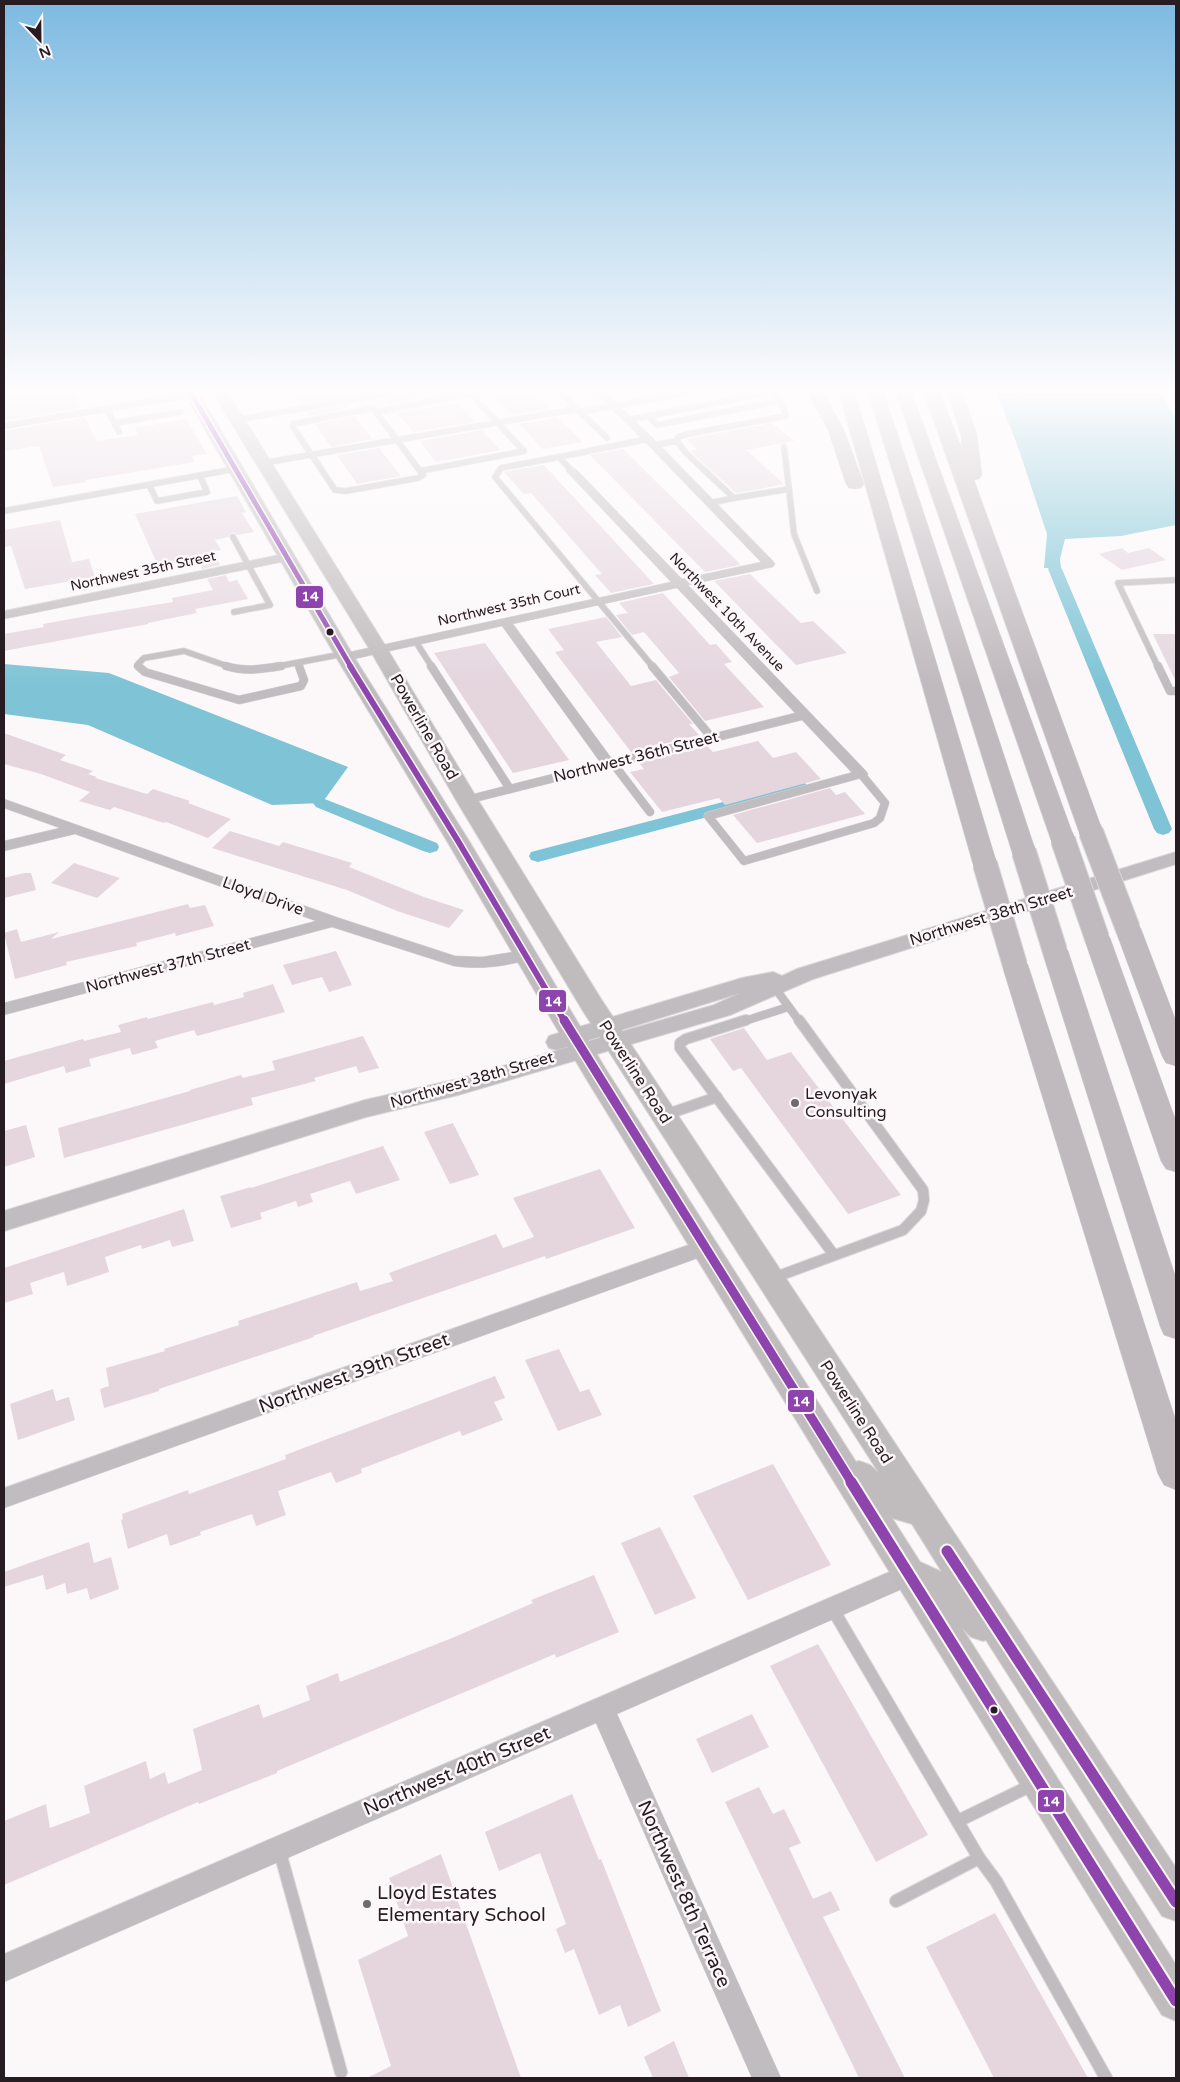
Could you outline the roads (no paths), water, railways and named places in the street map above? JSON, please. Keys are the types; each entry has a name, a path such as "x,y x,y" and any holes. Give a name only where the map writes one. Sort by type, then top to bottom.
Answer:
{"highway":[{"path":"857,490 859,496"},
{"path":"876,490 1015,965 1176,1474"},
{"path":"887,490 930,558"},
{"path":"908,490 1176,1326"},
{"path":"938,490 1176,1161"},
{"path":"968,490 1091,832 1176,1056"},
{"path":"975,490 977,514"},
{"path":"868,524 903,584"}],"main road":[{"name":"Powerline Road","path":"248,490 344,655 526,955 577,1043 1176,2001"},
{"name":"Powerline Road","path":"279,490 378,650 467,800 610,1033 1176,1902"},
{"path":"833,1451 888,1501 910,1510 920,1510"},
{"path":"910,1574 933,1583 955,1598 1017,1658"}],"street":[{"path":"4,511 120,490"},
{"name":"Northwest 10th Avenue","path":"590,490 861,774"},
{"path":"698,490 710,503"},
{"name":"Northwest 35th Court","path":"344,655 416,642 769,564 710,503"},
{"name":"Northwest 35th Street","path":"4,615 288,557"},
{"path":"505,622 610,763"},
{"name":"Northwest 36th Street","path":"467,800 805,715"},
{"name":"Lloyd Drive","path":"4,803 333,922 464,962 491,963 526,955"},
{"path":"4,846 76,829"},
{"name":"Northwest 38th Street","path":"610,1033 722,1010 805,974 1176,858"},
{"name":"Northwest 37th Street","path":"4,1010 333,922"},
{"name":"Northwest 38th Street","path":"4,1221 365,1109 458,1087 577,1043 750,983 805,974"},
{"name":"Northwest 39th Street","path":"4,1498 705,1247"},
{"name":"Northwest 40th Street","path":"4,1968 910,1574"},
{"name":"Northwest 8th Terrace","path":"602,1709 767,2078"}],"lane":[{"path":"152,490 157,501 207,492 206,490"},
{"path":"335,490 341,492 351,490"},
{"path":"506,490 712,738"},
{"path":"726,490 734,498"},
{"path":"710,503 782,490"},
{"path":"789,490 794,534 817,591"},
{"path":"233,537 270,604 234,612"},
{"path":"1176,580 1118,583 1170,691 1176,691"},
{"path":"416,642 510,789"},
{"path":"298,663 304,680 301,686 239,700 145,672 139,668 138,664 144,658 179,651 236,669 247,670 344,655"},
{"path":"610,763 650,812"},
{"path":"861,774 885,804 880,818 874,823 744,861 708,816 820,785 861,774"},
{"path":"770,1279 903,1230 921,1211 924,1200 923,1190 775,988"},
{"path":"788,1008 686,1039 680,1043 680,1048 834,1255"},
{"path":"663,1115 717,1097"},
{"path":"832,1608 979,1858 996,1881 1106,2078"},
{"path":"958,1821 1040,1782"},
{"path":"278,1849 340,2072"},
{"path":"896,1901 979,1858"}],"water":[{"path":"1032,490 1176,490 1176,525 1121,536 1065,539 1060,559 1061,568 1044,568 1047,534"},
{"path":"4,664 109,673 348,767 322,803 272,805 88,725 4,714"}],"waterway":[{"path":"1055,569 1163,829"},
{"path":"538,856 799,787"},
{"path":"322,803 430,847"}],"place":[{"name":"Levonyak Consulting","path":"795,1103"},
{"name":"Lloyd Estates Elementary School","path":"367,1904"}]}
